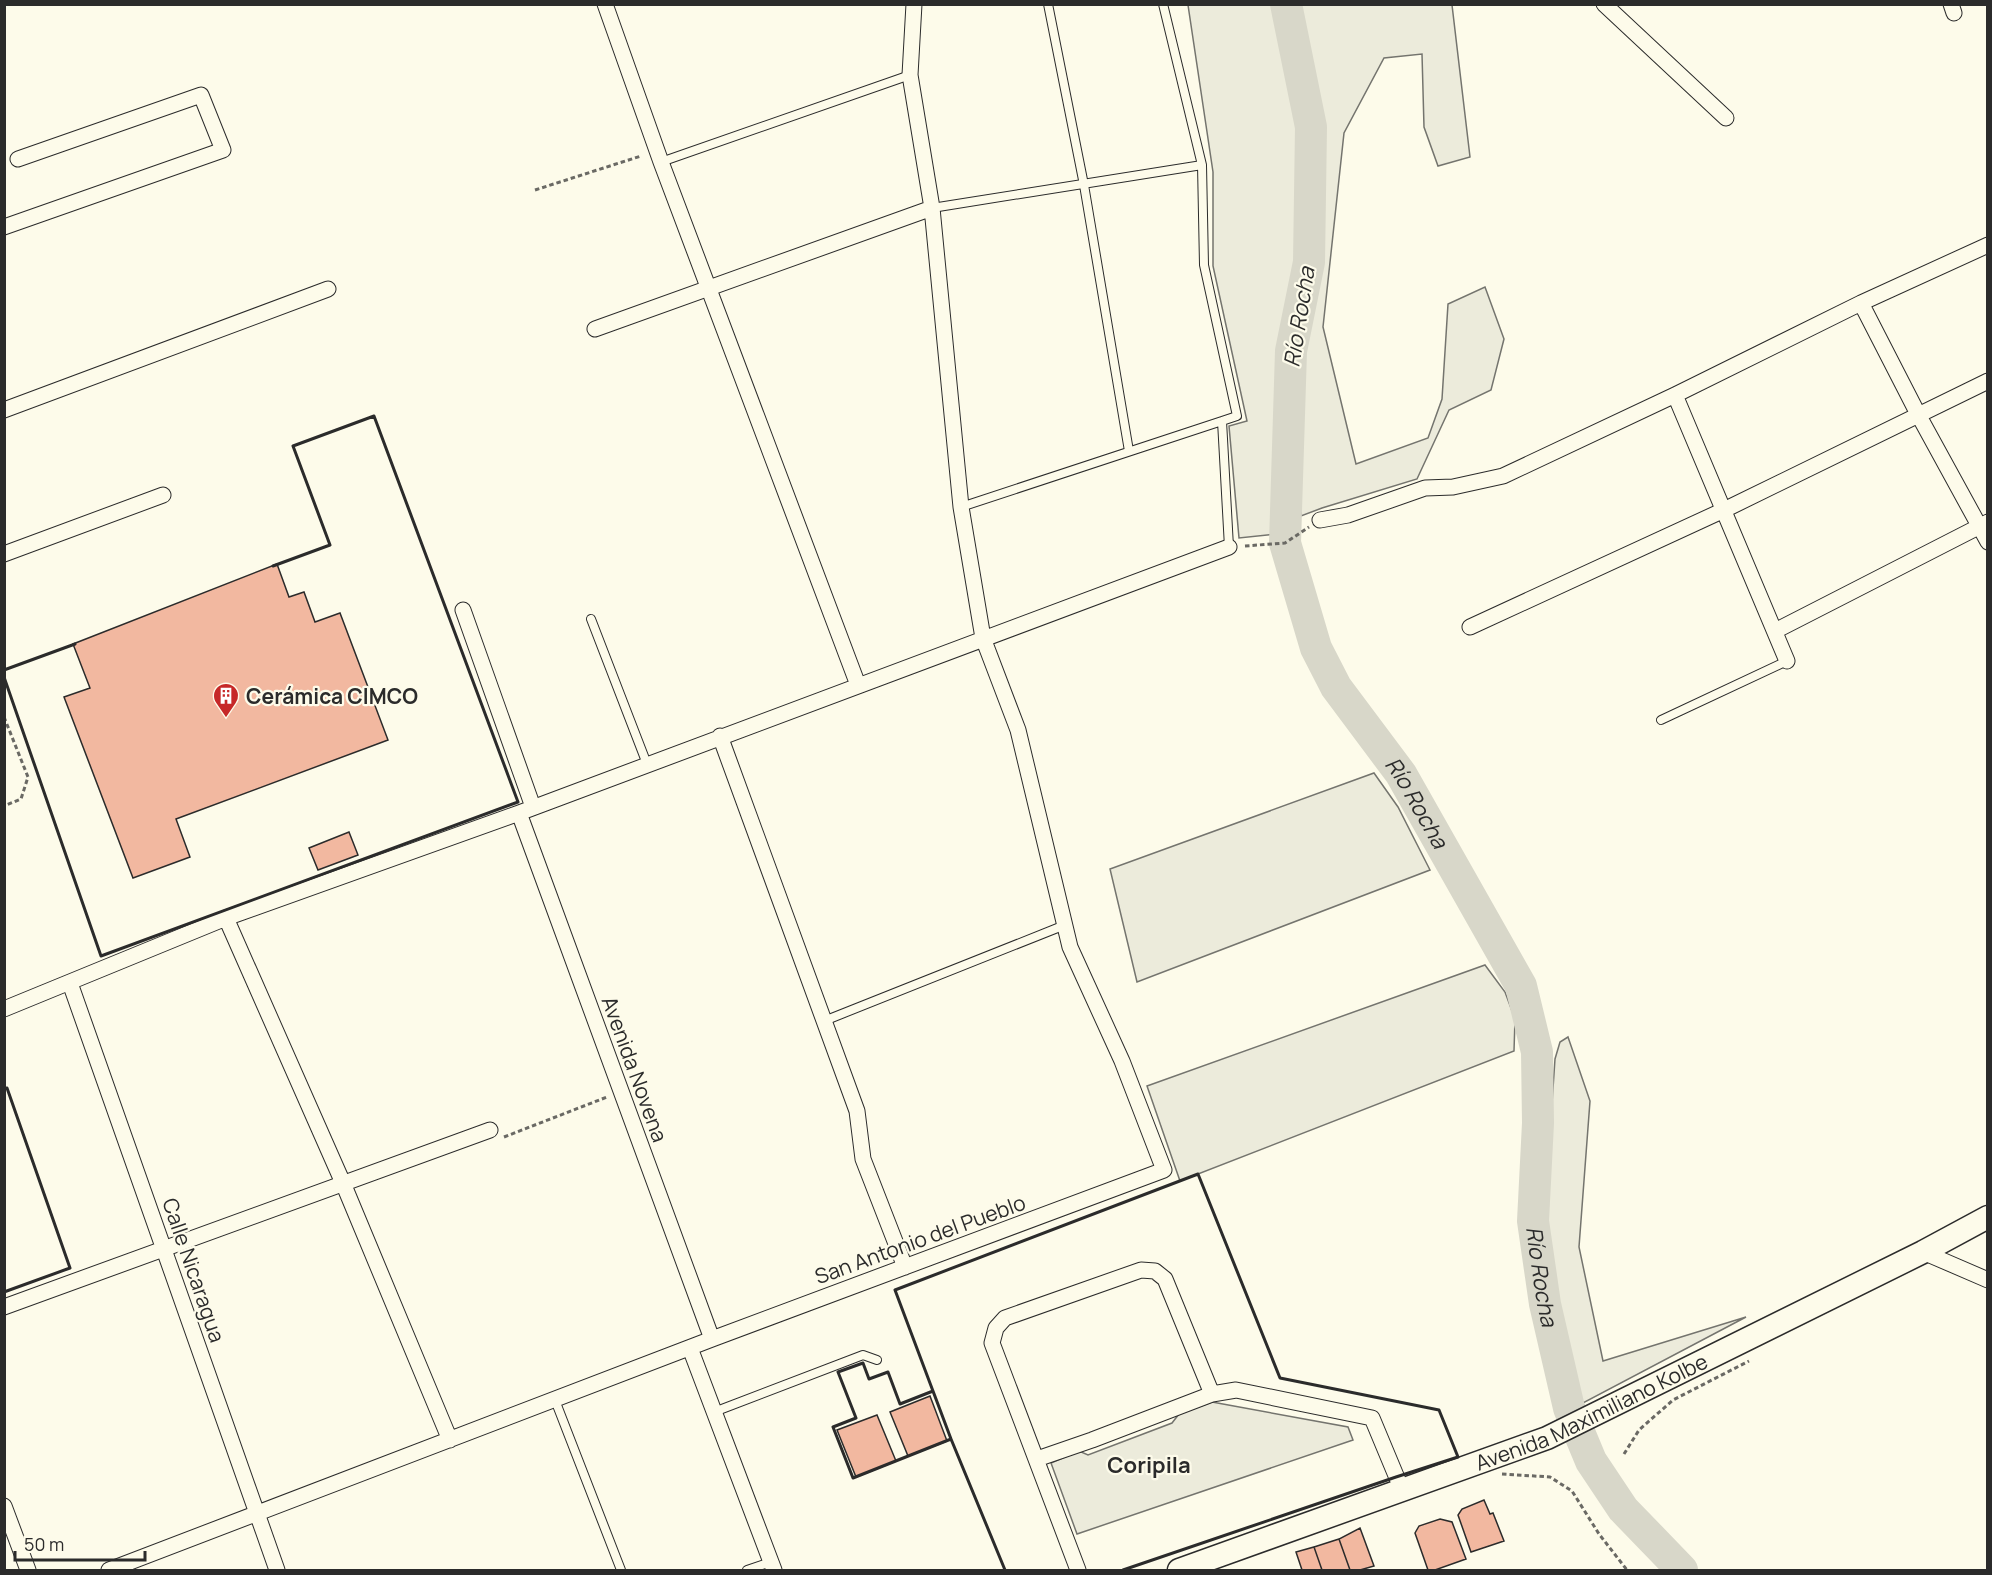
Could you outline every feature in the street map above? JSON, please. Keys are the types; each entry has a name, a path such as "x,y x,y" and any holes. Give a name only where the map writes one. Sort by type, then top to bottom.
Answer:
{"main road":[{"name":"Avenida Maximiliano Kolbe","path":"1179,1570 1547,1438 1923,1252 1988,1217"}],"street":[{"path":"605,4 659,156 858,685"},
{"path":"914,4 910,75 932,208 961,507 983,638 1018,730 1065,925"},
{"path":"1604,4 1726,118"},
{"path":"4,227 222,150 201,95 18,159"},
{"path":"595,329 932,208"},
{"path":"1320,520 1348,515 1425,488 1453,487 1503,476 1675,395 1861,303 1988,245"},
{"path":"4,410 328,289"},
{"path":"1861,303 1919,416 1984,524 1988,542"},
{"path":"1470,627 1724,510 1988,381"},
{"path":"1675,395 1787,661"},
{"path":"4,554 163,495"},
{"path":"1775,631 1984,524"},
{"path":"4,1009 226,918 526,810 1229,547"},
{"name":"Avenida Novena","path":"463,610 526,810 622,1092 712,1339"},
{"path":"720,736 857,1111 863,1159 905,1267"},
{"path":"226,918 343,1183 450,1440"},
{"name":"San Antonio del Pueblo","path":"109,1570 712,1339 1164,1170 1122,1061 1070,947 1065,925"},
{"name":"Calle Nicaragua","path":"70,983 277,1570"},
{"path":"4,1307 490,1130"},
{"path":"1923,1252 1988,1280"},
{"path":"1078,1570 992,1343 996,1328 1005,1318 1141,1270 1155,1271 1166,1279 1212,1394"},
{"path":"690,1348 772,1566"},
{"path":"1037,1459 1212,1394 1236,1390 1372,1418 1402,1490"},
{"path":"4,1506 28,1570"}],"lane":[{"path":"1048,4 1084,185 1128,451"},
{"path":"961,507 1237,416 1204,265 1202,165 1163,4"},
{"path":"659,156 910,75"},
{"path":"932,208 1202,165"},
{"path":"1222,421 1229,547"},
{"path":"591,620 647,764"},
{"path":"1661,720 1787,661"},
{"path":"824,1021 1065,925"},
{"path":"714,1412 862,1355 877,1360"},
{"path":"555,1400 621,1570"},
{"path":"747,1570 772,1566"}],"path":[{"path":"535,190 659,156"},
{"path":"1229,547 1285,543 1320,520"},
{"path":"4,717 27,777 21,800 4,806"},
{"path":"490,1130 502,1137 622,1092"},
{"path":"1624,1454 1639,1430 1673,1400 1748,1363 1761,1344 1757,1334"},
{"path":"1480,1462 1505,1476 1550,1477 1572,1491 1599,1534 1627,1570"}],"shaded area":[{"path":"1188,5 1279,5 1300,125 1302,258 1282,339 1276,534 1239,538 1229,426 1247,421 1213,266 1213,172"},
{"path":"1298,5 1452,5 1470,157 1438,166 1424,127 1422,54 1384,58 1344,133 1323,327 1356,464 1428,438 1442,399 1448,304 1485,287 1504,339 1491,390 1449,410 1417,479 1301,516 1301,417 1306,328 1320,270 1323,131"},
{"path":"1374,773 1398,807 1430,870 1137,982 1110,869"},
{"path":"1485,965 1505,992 1515,1019 1514,1051 1180,1181 1147,1086"},
{"path":"1568,1037 1590,1101 1579,1247 1603,1361 1746,1317 1583,1403 1571,1369 1544,1221 1555,1059 1560,1042"},
{"path":"1212,1402 1348,1427 1353,1440 1077,1534 1051,1463 1079,1451 1088,1455 1172,1423 1179,1414"}],"building":[{"name":"Cerámica CIMCO","path":"277,564 289,597 304,592 315,622 340,613 388,740 176,819 190,857 133,878 64,697 90,688 73,644"},
{"path":"349,832 358,855 318,870 309,848"},
{"path":"930,1396 947,1441 908,1456 890,1412"},
{"path":"877,1415 896,1461 856,1477 837,1430"},
{"path":"1484,1500 1490,1514 1493,1513 1504,1541 1471,1552 1458,1515 1462,1509"},
{"path":"1440,1519 1452,1522 1466,1559 1435,1570 1428,1570 1415,1533 1419,1526"},
{"path":"1360,1528 1374,1566 1350,1570 1339,1539"},
{"path":"1339,1539 1350,1570 1322,1570 1314,1547"},
{"path":"1314,1547 1322,1570 1302,1570 1296,1552"}],"waterway":[{"name":"Río Rocha","path":"1286,4 1311,127 1309,262 1291,351 1285,543 1316,648 1336,687 1401,774 1521,986 1537,1052 1538,1123 1533,1221 1545,1304 1569,1408 1591,1461 1623,1509 1682,1570"}],"wall":[{"path":"4,677 101,956 518,802 374,416 293,446 330,545 273,566"},
{"path":"4,670 75,644"},
{"path":"4,1089 7,1088 70,1268 4,1292"},
{"path":"1005,1570 951,1439 895,1290 1198,1174 1280,1378 1439,1410 1458,1457 1123,1570"},
{"path":"863,1363 869,1379 888,1372 900,1404 933,1391 951,1439 853,1478 833,1427 856,1418 838,1372 863,1363"}],"place":[{"name":"Cerámica CIMCO","path":"226,719"}],"district":[{"name":"Coripila","path":"1149,1465"}]}
